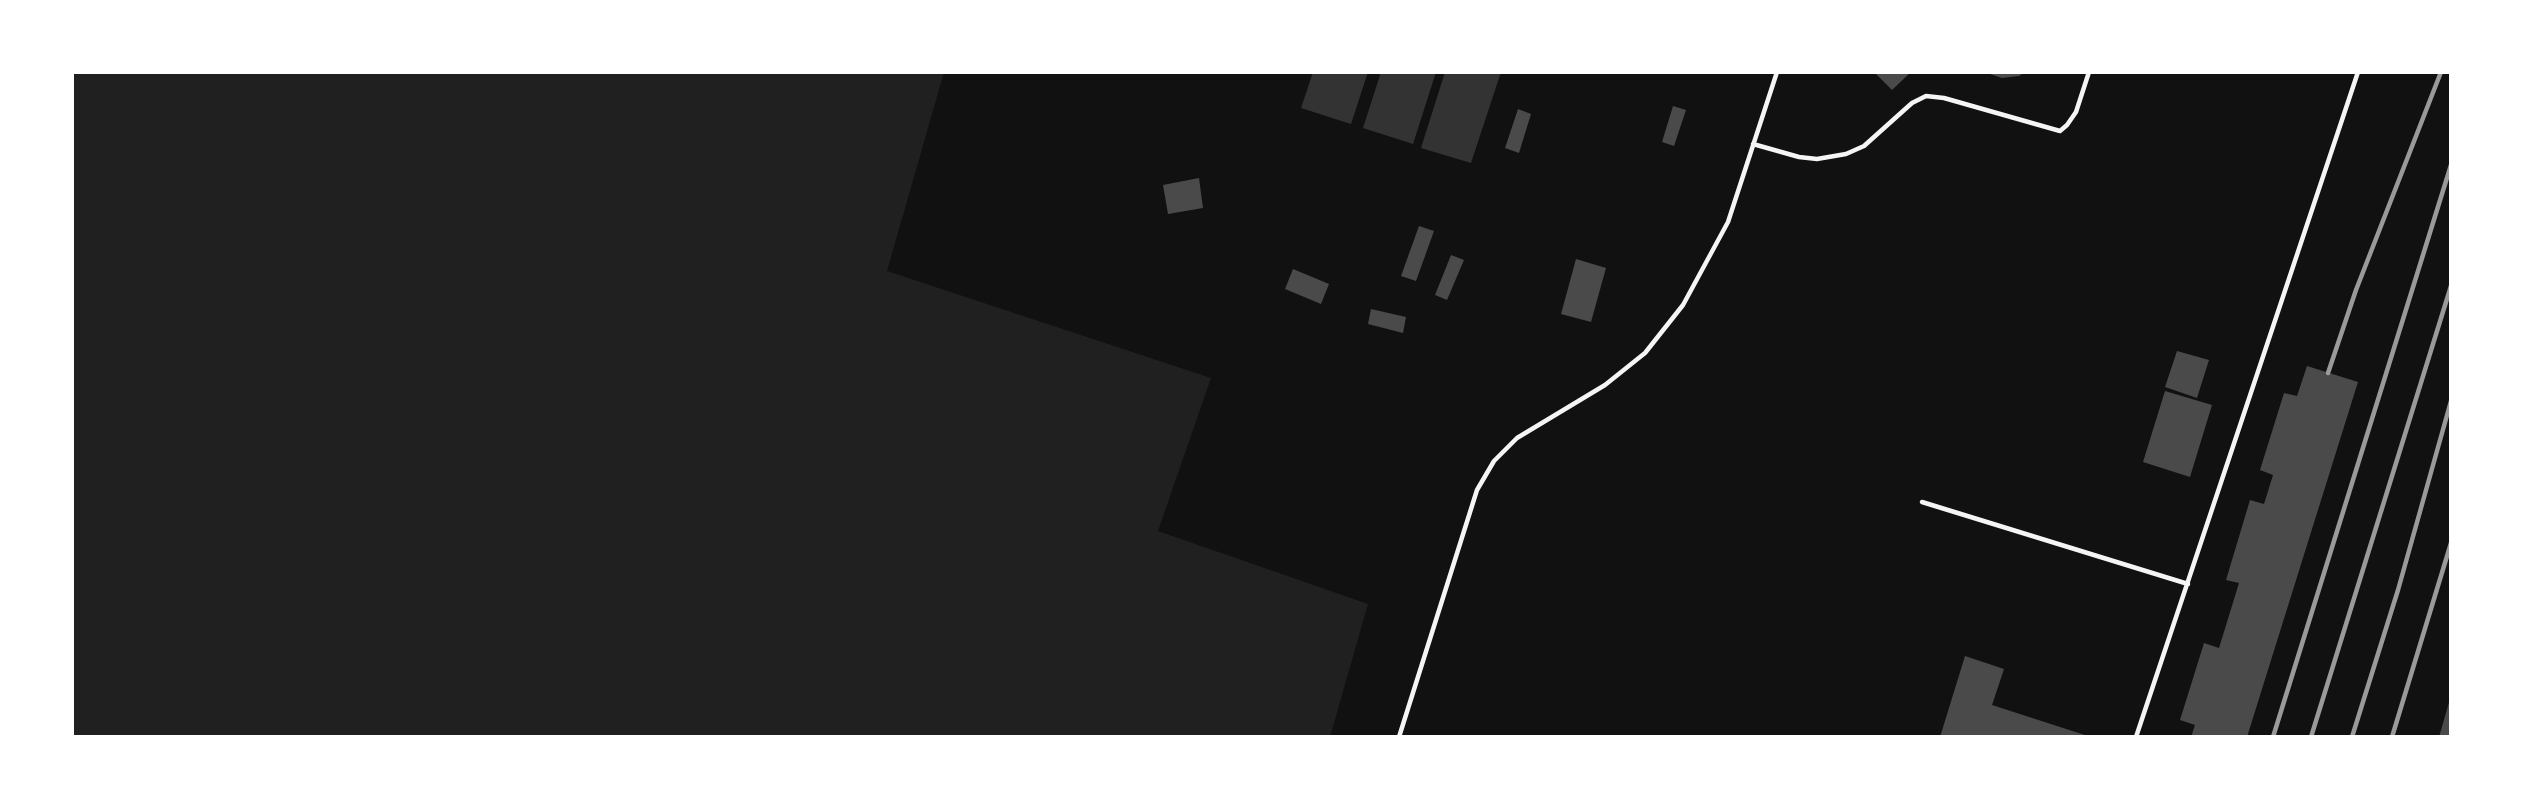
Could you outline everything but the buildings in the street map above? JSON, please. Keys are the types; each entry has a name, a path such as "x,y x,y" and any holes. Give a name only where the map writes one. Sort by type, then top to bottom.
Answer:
{"lane":[{"path":"1400,737 1477,490 1494,461 1517,438 1605,385 1645,353 1683,305 1728,222 1777,72"},
{"path":"1753,144 1799,157 1817,159 1846,154 1864,146 1912,103 1926,96 1944,98 2060,130 2067,125 2076,112 2089,72"},
{"path":"2136,737 2358,72"},
{"path":"1922,502 2187,584"}],"shaded area":[{"path":"72,72 944,72 887,271 1211,378 1158,531 1368,604 1330,737 72,737"},
{"path":"1313,72 1368,72 1351,124 1301,108"},
{"path":"1381,72 1436,72 1413,144 1363,128"},
{"path":"1445,72 1501,72 1471,163 1421,148"}],"railway":[{"path":"2328,373 2356,290 2441,72"},
{"path":"2273,737 2451,165"},
{"path":"2311,737 2451,286"},
{"path":"2352,737 2398,590 2451,401"},
{"path":"2392,737 2451,543"}]}
